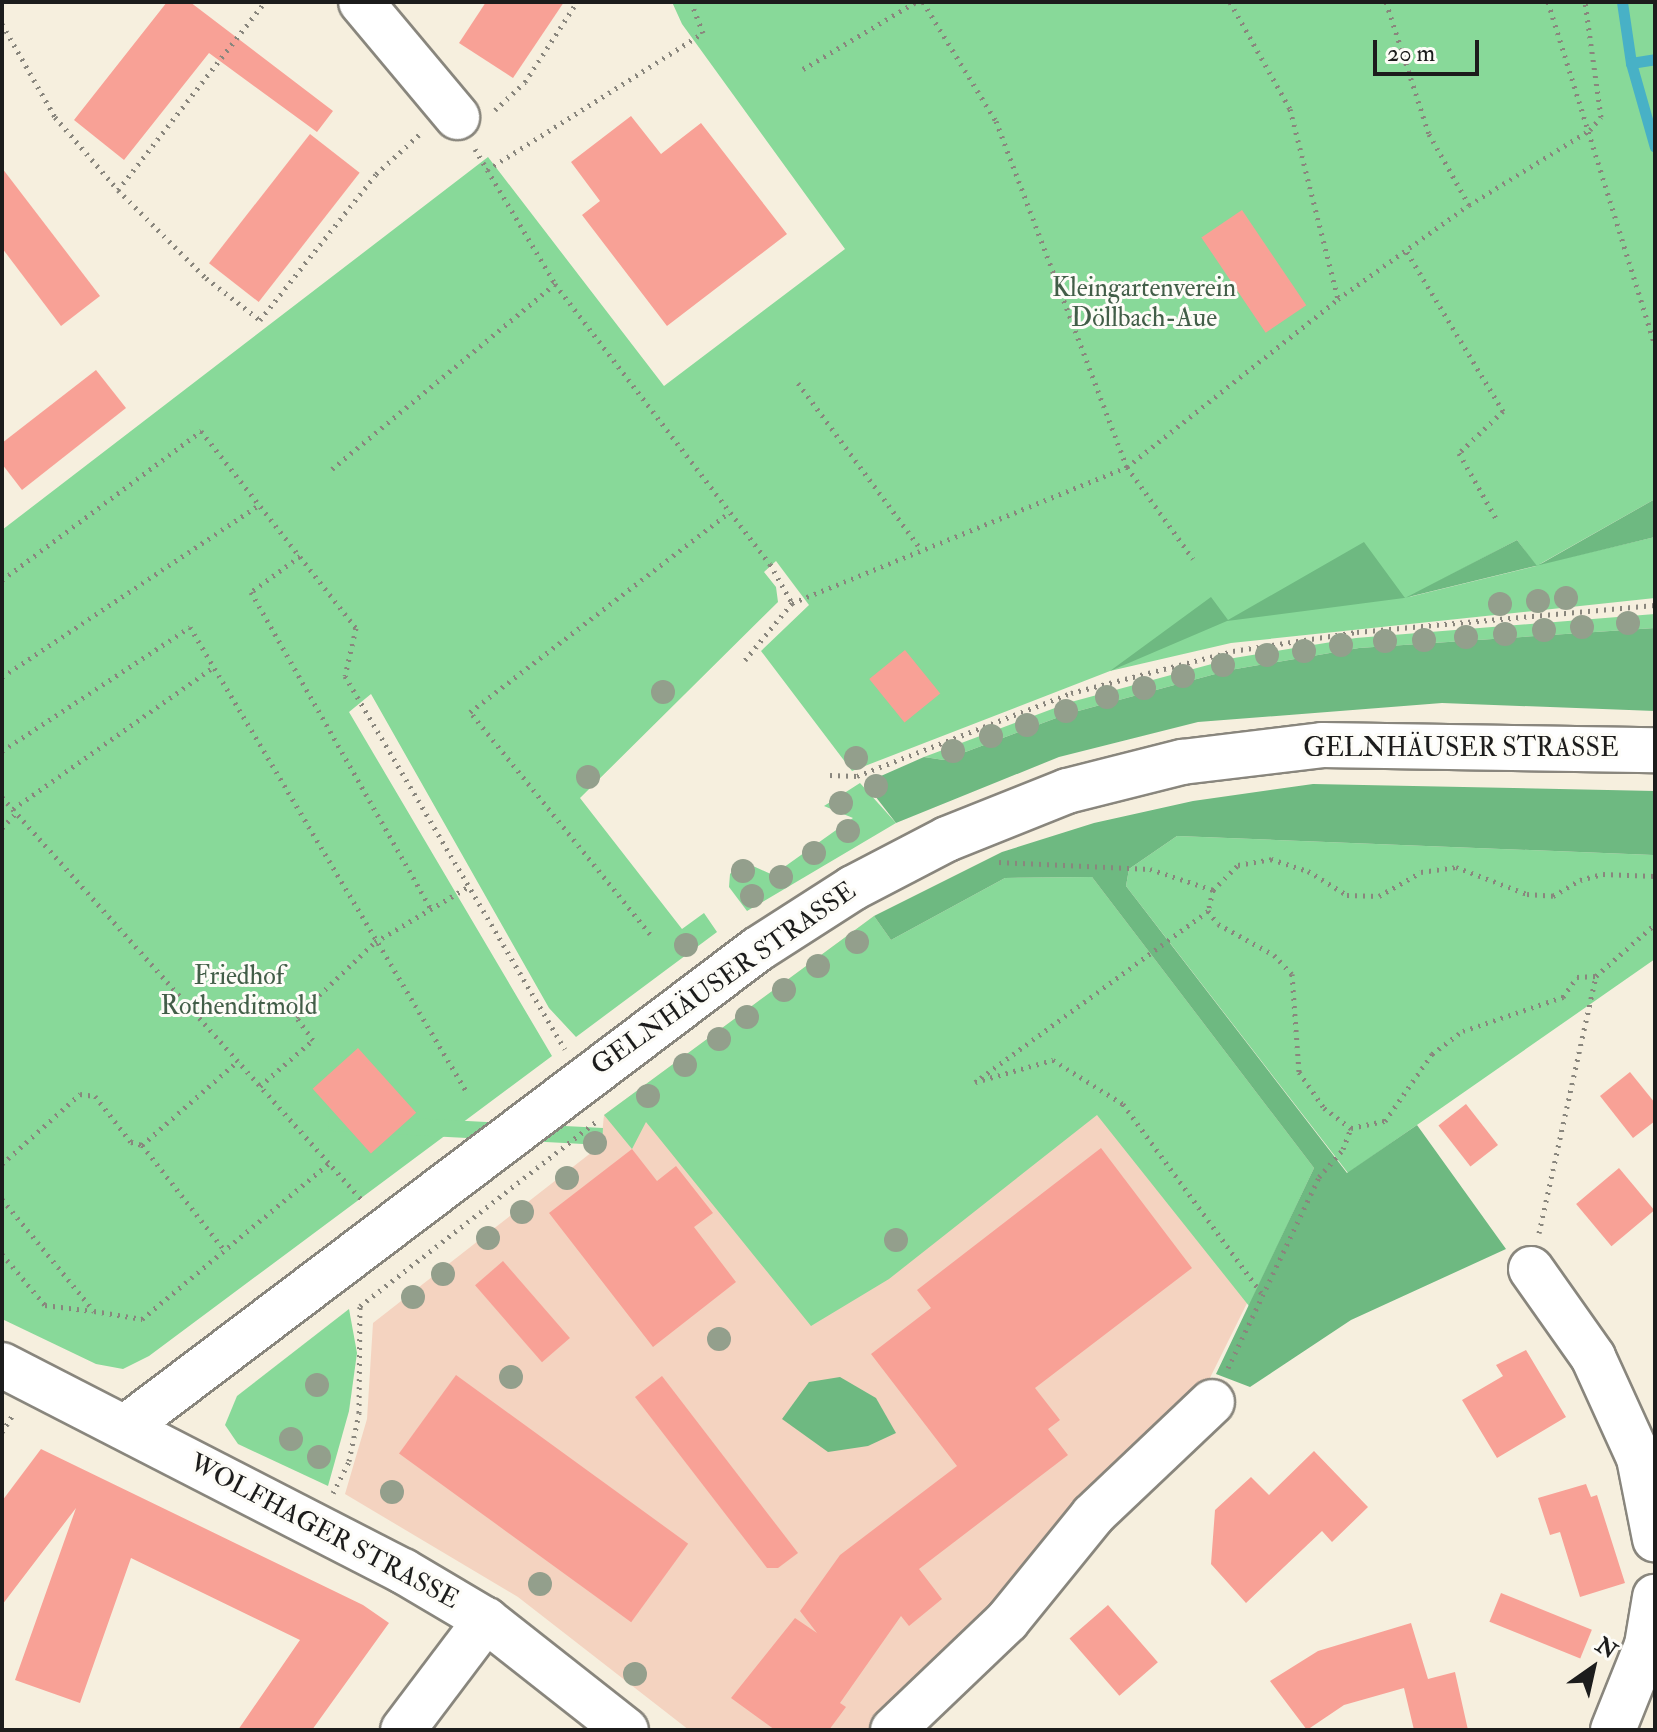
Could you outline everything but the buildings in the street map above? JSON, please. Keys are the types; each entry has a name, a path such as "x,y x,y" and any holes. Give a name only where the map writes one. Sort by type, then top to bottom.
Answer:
{"main road":[{"path":"361,2 457,117"},
{"name":"GELNHÄUSER STRASSE","path":"127,1426 389,1231 583,1077 758,949 853,888 947,839 1067,791 1182,762 1322,745 1655,750"},
{"path":"1531,1269 1593,1357 1639,1458 1655,1539"},
{"name":"WOLFHAGER STRASSE","path":"2,1365 127,1426 486,1620 626,1730"},
{"path":"893,1730 1007,1621 1093,1515 1212,1402"},
{"path":"1613,1730 1647,1645 1655,1597"},
{"path":"403,1730 486,1620"}],"path":[{"path":"118,190 265,2"},
{"path":"2,24 55,117 118,190 206,278 260,320 376,174 415,136 457,117 497,109 525,82 577,2"},
{"path":"487,170 703,33 691,2"},
{"path":"803,69 916,2"},
{"path":"923,2 996,121 1127,467 1193,559"},
{"path":"1230,2 1290,109 1338,299"},
{"path":"1386,2 1429,134 1469,205"},
{"path":"1548,2 1655,345"},
{"path":"745,660 792,603 1127,467 1338,299 1469,205 1590,130 1601,117 1585,2"},
{"path":"457,117 555,284 730,512 792,603"},
{"path":"1407,252 1503,411 1459,453 1498,522"},
{"path":"332,469 555,284"},
{"path":"798,383 922,549"},
{"path":"2,580 201,431 356,628 345,676 540,1014 583,1077"},
{"path":"2,677 259,505"},
{"path":"650,934 470,712 730,512"},
{"path":"300,556 251,592 431,909"},
{"path":"830,775 857,776 1071,693 1233,651 1357,632 1655,605"},
{"path":"2,751 190,627 468,1094"},
{"path":"2,828 14,811 215,666"},
{"path":"2,797 389,1231"},
{"path":"947,839 970,860 1150,869 1213,890"},
{"path":"1263,1295 1123,1104 1053,1060 975,1082 1208,911 1213,890 1238,865 1271,859 1308,871 1347,895 1379,896 1421,872 1456,867 1527,894 1553,896 1580,880 1603,874 1655,876"},
{"path":"260,1086 313,1040 296,1017 375,942 468,887"},
{"path":"1208,911 1218,924 1274,955 1292,974 1299,1072 1324,1108 1351,1128 1385,1121 1432,1054 1463,1031 1497,1017 1540,1008 1563,997 1577,977 1596,976"},
{"path":"1531,1269 1596,976 1655,924"},
{"path":"142,1145 238,1061"},
{"path":"2,1164 80,1094 95,1096 131,1142 142,1145 225,1251"},
{"path":"316,1526 349,1461 359,1413 360,1306 595,1126 599,1116"},
{"path":"1212,1402 1319,1177 1343,1149 1351,1128"},
{"path":"2,1254 45,1305 142,1319 329,1163"},
{"path":"2,1199 94,1311"}],"shaded area":[{"path":"1092,877 1314,1168 1203,1392 877,1730 689,1730 518,1597 345,1494 367,1419 373,1323 601,1145 604,1115 874,916 891,940"}],"green space":[{"name":"Kleingartenverein Döllbach-Aue","path":"672,2 1655,2 1655,499 1540,564 1655,537 1655,598 1231,643 1110,671 852,771 761,651 809,605 776,561 764,572 776,587 778,602 580,798 682,929 704,913 717,932 576,1037 549,1008 371,694 349,712 552,1056 149,1356 123,1369 96,1364 2,1319 2,530 488,157 664,386 845,249 682,24","holes":["1517,540 1536,566 1409,597"]},
{"path":"1655,499 1655,537 1538,565"},
{"path":"1517,540 1537,566 1406,598"},
{"path":"1364,542 1405,598 1227,621 1110,671 1211,597 1228,620"},
{"path":"1655,614 1655,628 1359,648 1230,670 1067,714 944,760 924,757 1071,702 1234,658 1356,638"},
{"path":"1655,628 1655,711 1442,703 1198,722 1059,757 896,823 865,783 924,757 944,760 1067,714 1230,670 1359,648"},
{"path":"860,783 896,823 747,911 729,887 730,874 742,861 773,875 853,818 824,806"},
{"path":"1313,784 1655,791 1653,855 1177,836 1129,869 1126,886 1347,1173 1417,1125 1506,1249 1351,1320 1250,1387 1216,1374 1314,1168 1092,877 1005,878 891,940 874,916 1002,852 1094,823 1193,801"},
{"path":"1655,814 1655,959 1348,1173 1126,886 1129,869 1177,836 1653,855"},
{"path":"1092,877 1314,1168 1249,1306 1097,1115 889,1279 811,1326 646,1122 632,1149 604,1115 874,916 891,940 1005,878"},
{"path":"329,1114 603,1128 602,1145 328,1131"},
{"path":"349,1309 357,1353 349,1411 328,1486 238,1444 225,1425 237,1396"},
{"path":"840,1377 876,1398 896,1433 868,1446 828,1452 782,1419 809,1382"}],"waterway":[{"path":"1622,2 1631,63 1655,147"},
{"path":"1631,63 1655,59"}],"park label":[{"name":"Friedhof Rothenditmold","path":"239,992"}]}
